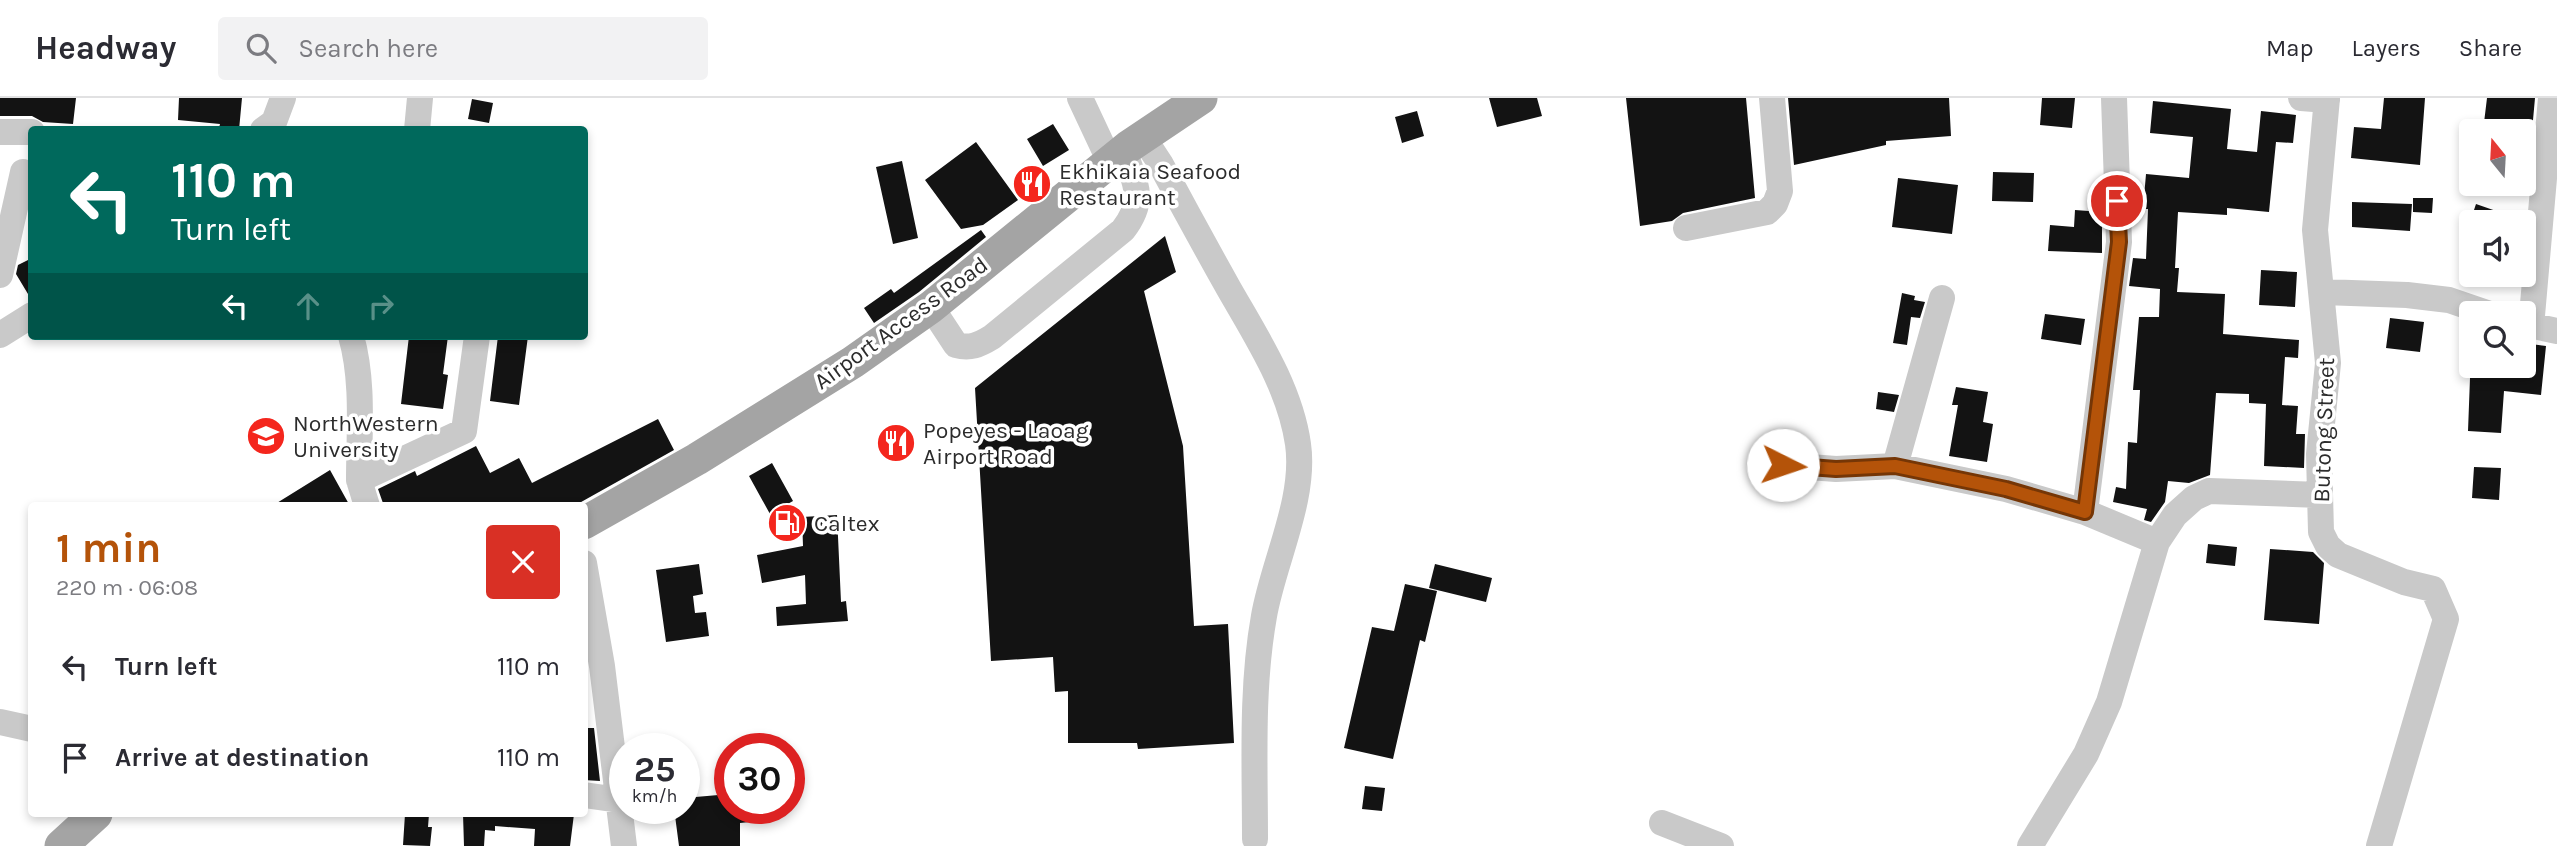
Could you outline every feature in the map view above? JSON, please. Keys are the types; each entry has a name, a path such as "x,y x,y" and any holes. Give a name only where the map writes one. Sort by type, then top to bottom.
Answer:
{"main road":[{"name":"Airport Access Road","path":"588,521 719,445 853,362 932,307 1126,150 1201,98"},
{"path":"61,846 93,817"}],"street":[{"path":"268,126 274,122 282,98"},
{"path":"417,126 420,98"},
{"path":"1080,98 1126,150 1160,163 1266,354 1287,402 1298,446 1296,489 1265,612 1256,667 1255,839"},
{"path":"1686,228 1767,212 1775,204 1780,191 1772,98"},
{"path":"2085,512 2119,242 2114,98"},
{"path":"2537,327 2551,98"},
{"name":"Butong Street","path":"2318,99 2315,230 2328,363 2319,454 2321,532 2328,546 2338,555 2404,583 2433,589 2446,619 2379,846"},
{"path":"0,132 28,132"},
{"path":"932,307 956,345 965,348 978,345 1002,329 1123,230 1135,215 1138,200 1126,150"},
{"path":"0,275 23,172"},
{"path":"2323,292 2407,295 2459,303"},
{"path":"1895,466 1942,298"},
{"path":"0,335 28,318"},
{"path":"352,340 356,352 359,404 359,480 366,502"},
{"path":"359,480 464,431 476,340"},
{"path":"1783,465 1836,469 1895,466 2006,489 2085,512 2157,542"},
{"path":"2029,846 2086,754 2109,702 2157,542 2175,515 2194,498 2209,491 2320,495"},
{"path":"588,610 593,668 609,749"},
{"path":"0,722 28,728"},
{"path":"588,796 609,799"},
{"path":"1662,823 1721,846"},
{"path":"622,824 624,846"}],"building":[{"path":"0,98 76,98 73,124 43,122 32,116 0,116"},
{"path":"179,98 242,98 239,126 178,120"},
{"path":"1489,98 1537,98 1542,116 1497,127"},
{"path":"1626,98 1746,98 1755,198 1683,213 1672,221 1640,226"},
{"path":"1788,98 1949,98 1951,136 1886,141 1886,145 1794,165"},
{"path":"2042,98 2075,98 2072,128 2040,125"},
{"path":"2384,98 2425,98 2420,165 2351,158 2354,127 2381,129"},
{"path":"2487,98 2535,98 2533,119 2484,119"},
{"path":"472,99 493,103 489,123 468,119"},
{"path":"2153,101 2231,109 2227,149 2257,152 2261,111 2296,115 2293,143 2276,142 2269,212 2227,208 2227,215 2178,212 2175,268 2179,268 2177,292 2225,294 2223,334 2299,340 2298,358 2285,357 2282,405 2298,406 2296,434 2305,434 2304,468 2264,466 2266,404 2249,403 2249,394 2216,393 2210,475 2189,483 2168,481 2165,502 2151,522 2144,520 2147,509 2113,502 2116,487 2126,489 2128,442 2137,443 2140,390 2133,390 2139,317 2159,317 2160,289 2129,286 2133,258 2146,259 2148,209 2143,209 2146,174 2189,178 2193,137 2150,133"},
{"path":"1417,111 1424,136 1402,143 1395,117"},
{"path":"1053,124 1069,150 1043,166 1027,139"},
{"path":"976,142 1018,200 983,225 961,229 925,180"},
{"path":"902,161 918,238 893,244 876,167"},
{"path":"1993,172 2034,173 2033,202 1992,201"},
{"path":"1898,178 1958,185 1952,234 1892,227"},
{"path":"2413,198 2433,198 2432,213 2413,212"},
{"path":"2352,202 2412,204 2410,231 2352,227"},
{"path":"2476,204 2493,210 2474,210"},
{"path":"2075,210 2102,212 2102,253 2048,251 2050,225 2074,227"},
{"path":"981,230 986,237 919,292 874,323 864,308 891,289 894,293"},
{"path":"1165,236 1176,272 1144,291 1183,446 1194,626 1228,624 1234,743 1138,749 1137,743 1068,743 1068,691 1055,692 1053,657 991,661 975,388"},
{"path":"28,260 28,294 16,274 18,265"},
{"path":"2261,270 2297,272 2295,307 2259,305"},
{"path":"1902,293 1915,296 1914,300 1925,302 1920,318 1911,317 1907,345 1893,343"},
{"path":"2045,314 2085,319 2081,345 2041,339"},
{"path":"2390,318 2424,322 2420,352 2386,348"},
{"path":"409,340 447,340 443,374 448,375 443,409 401,404"},
{"path":"498,340 527,340 519,405 490,401"},
{"path":"2536,345 2546,346 2541,395 2504,391 2501,433 2468,431 2470,378 2536,378"},
{"path":"1956,387 1988,392 1983,422 1993,424 1987,462 1949,456 1958,405 1952,405"},
{"path":"1878,392 1899,395 1894,412 1876,409"},
{"path":"658,419 674,450 581,502 383,502 378,489 415,471 417,476 476,446 490,473 519,458 532,483"},
{"path":"772,463 793,501 770,514 749,476"},
{"path":"2474,467 2501,468 2499,500 2472,498"},
{"path":"330,470 348,502 278,502"},
{"path":"837,515 841,602 846,601 848,621 777,626 776,607 806,604 805,575 762,583 757,555 803,546 802,517"},
{"path":"2208,544 2237,547 2235,566 2206,563"},
{"path":"2270,549 2313,552 2324,563 2319,624 2264,620"},
{"path":"699,564 703,594 693,596 695,613 706,612 709,636 666,642 656,570"},
{"path":"1435,564 1492,578 1486,602 1429,588"},
{"path":"1405,584 1437,591 1425,642 1420,640 1393,759 1344,748 1372,627 1394,631"},
{"path":"588,728 594,728 600,781 588,780"},
{"path":"1365,786 1385,788 1382,811 1362,809"},
{"path":"714,795 714,824 740,824 740,846 679,846 676,824 700,824 700,797"},
{"path":"405,817 429,817 428,827 432,827 430,846 403,845"},
{"path":"463,817 574,817 570,846 534,846 535,829 495,826 495,831 485,830 484,846 464,846"}],"place":[{"name":"Ekhikaia Seafood Restaurant","path":"1032,184"},
{"name":"NorthWestern University","path":"266,436"},
{"name":"Popeyes - Laoag Airport Road","path":"896,443"},
{"name":"Caltex","path":"787,523"}],"route":[{"path":"1783,465 1836,469 1895,466 2006,489 2085,512 2119,242 2117,201"}]}
